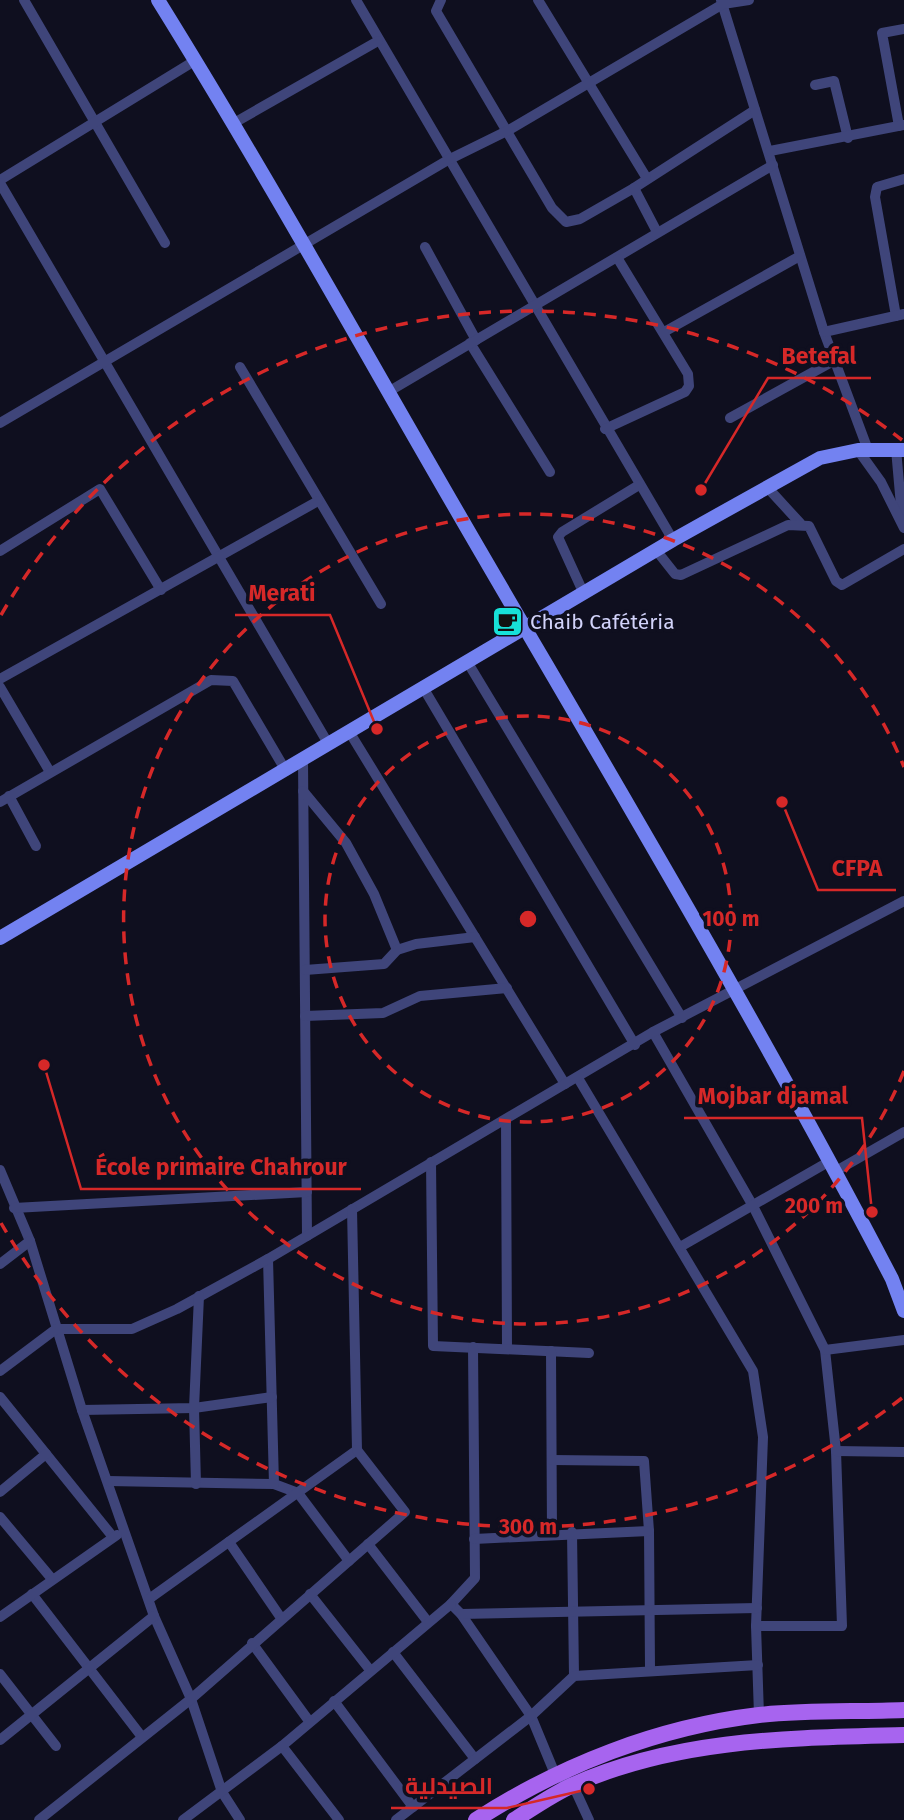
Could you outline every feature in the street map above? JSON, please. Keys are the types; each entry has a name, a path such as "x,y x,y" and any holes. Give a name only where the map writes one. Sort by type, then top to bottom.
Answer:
{"main road":[{"path":"476,1820 577,1763 665,1733 759,1715 904,1710"},
{"path":"513,1820 573,1785 670,1753 771,1738 904,1735"}],"street":[{"path":"24,0 165,243"},
{"path":"158,0 305,242 388,392 735,987 892,1279 904,1311"},
{"path":"356,0 605,429 673,540"},
{"path":"441,0 436,11 509,130 552,208 566,222 580,219 634,188 646,177 755,110"},
{"path":"538,0 646,177"},
{"path":"0,423 305,242 448,160 509,130 588,85 722,2 749,0"},
{"path":"722,2 863,450 903,525"},
{"path":"770,151 902,126 882,33 904,29"},
{"path":"234,122 378,41"},
{"path":"196,60 94,120 0,181 107,361 218,559 329,745"},
{"path":"815,85 834,81 848,138"},
{"path":"388,392 618,259 773,165"},
{"path":"824,331 900,315 875,197 877,187 904,179"},
{"path":"634,188 657,233"},
{"path":"425,247 473,342 550,472"},
{"path":"664,332 800,256"},
{"path":"605,429 685,392 689,386 688,374 618,259"},
{"path":"730,418 835,360"},
{"path":"240,367 381,604"},
{"path":"0,938 673,540 820,458 863,450 900,450 903,525"},
{"path":"584,594 559,545 558,537 639,485"},
{"path":"767,488 800,523 808,526 836,581 842,585 904,550"},
{"path":"0,551 100,489 161,590"},
{"path":"0,680 318,500"},
{"path":"656,551 675,574 681,575 788,525 800,523"},
{"path":"468,663 682,1018"},
{"path":"36,846 5,799 211,680 225,678 233,681 286,771"},
{"path":"0,687 50,772"},
{"path":"424,689 635,1045"},
{"path":"350,733 565,1084"},
{"path":"303,761 307,1236"},
{"path":"303,791 346,843 374,894 397,950"},
{"path":"0,1371 56,1329 132,1329 199,1296 268,1259 653,1032 904,901"},
{"path":"305,970 384,964 397,950 416,944 475,937"},
{"path":"305,1016 383,1013 419,996 507,988"},
{"path":"653,1032 753,1206 825,1350 836,1451 842,1626 755,1626"},
{"path":"578,1078 753,1371 763,1437 755,1626 759,1715"},
{"path":"506,1120 507,1349"},
{"path":"680,1247 753,1206 904,1132"},
{"path":"431,1162 433,1346 589,1353"},
{"path":"0,1170 30,1241 82,1410 154,1616 191,1699 222,1792 240,1820"},
{"path":"14,1208 307,1192"},
{"path":"39,1820 191,1699 405,1512 357,1450 352,1209"},
{"path":"0,1264 30,1241"},
{"path":"268,1259 274,1484"},
{"path":"195,1484 194,1408 199,1296"},
{"path":"825,1350 904,1340"},
{"path":"183,1820 282,1746 451,1604 475,1578 473,1347"},
{"path":"551,1351 552,1534"},
{"path":"0,1397 113,1537"},
{"path":"82,1410 194,1408 272,1397"},
{"path":"149,1599 357,1450"},
{"path":"836,1451 904,1452"},
{"path":"0,1492 46,1454"},
{"path":"552,1460 643,1461 649,1531 650,1669"},
{"path":"108,1481 274,1484 298,1493 349,1561"},
{"path":"0,1517 52,1579"},
{"path":"0,1617 125,1530"},
{"path":"474,1539 572,1532 649,1531"},
{"path":"572,1532 574,1676"},
{"path":"229,1542 281,1618"},
{"path":"368,1544 428,1622"},
{"path":"32,1594 142,1737"},
{"path":"310,1594 370,1670"},
{"path":"451,1604 461,1614 531,1716 555,1774 573,1785 589,1820"},
{"path":"461,1614 757,1608"},
{"path":"0,1740 154,1616"},
{"path":"252,1643 309,1721"},
{"path":"393,1651 475,1759"},
{"path":"396,1820 531,1716 574,1676 650,1669 758,1665"},
{"path":"0,1674 56,1746"},
{"path":"334,1701 413,1807"},
{"path":"282,1746 339,1820"}],"place":[{"name":"Betefal","path":"701,490"},
{"name":"Chaib Cafétéria","path":"507,622"},
{"name":"Merati","path":"377,729"},
{"name":"CFPA","path":"782,802"},
{"name":"École primaire Chahrour","path":"44,1065"},
{"name":"Mojbar djamal","path":"872,1212"},
{"name":"الصيدلية","path":"589,1789"}]}
